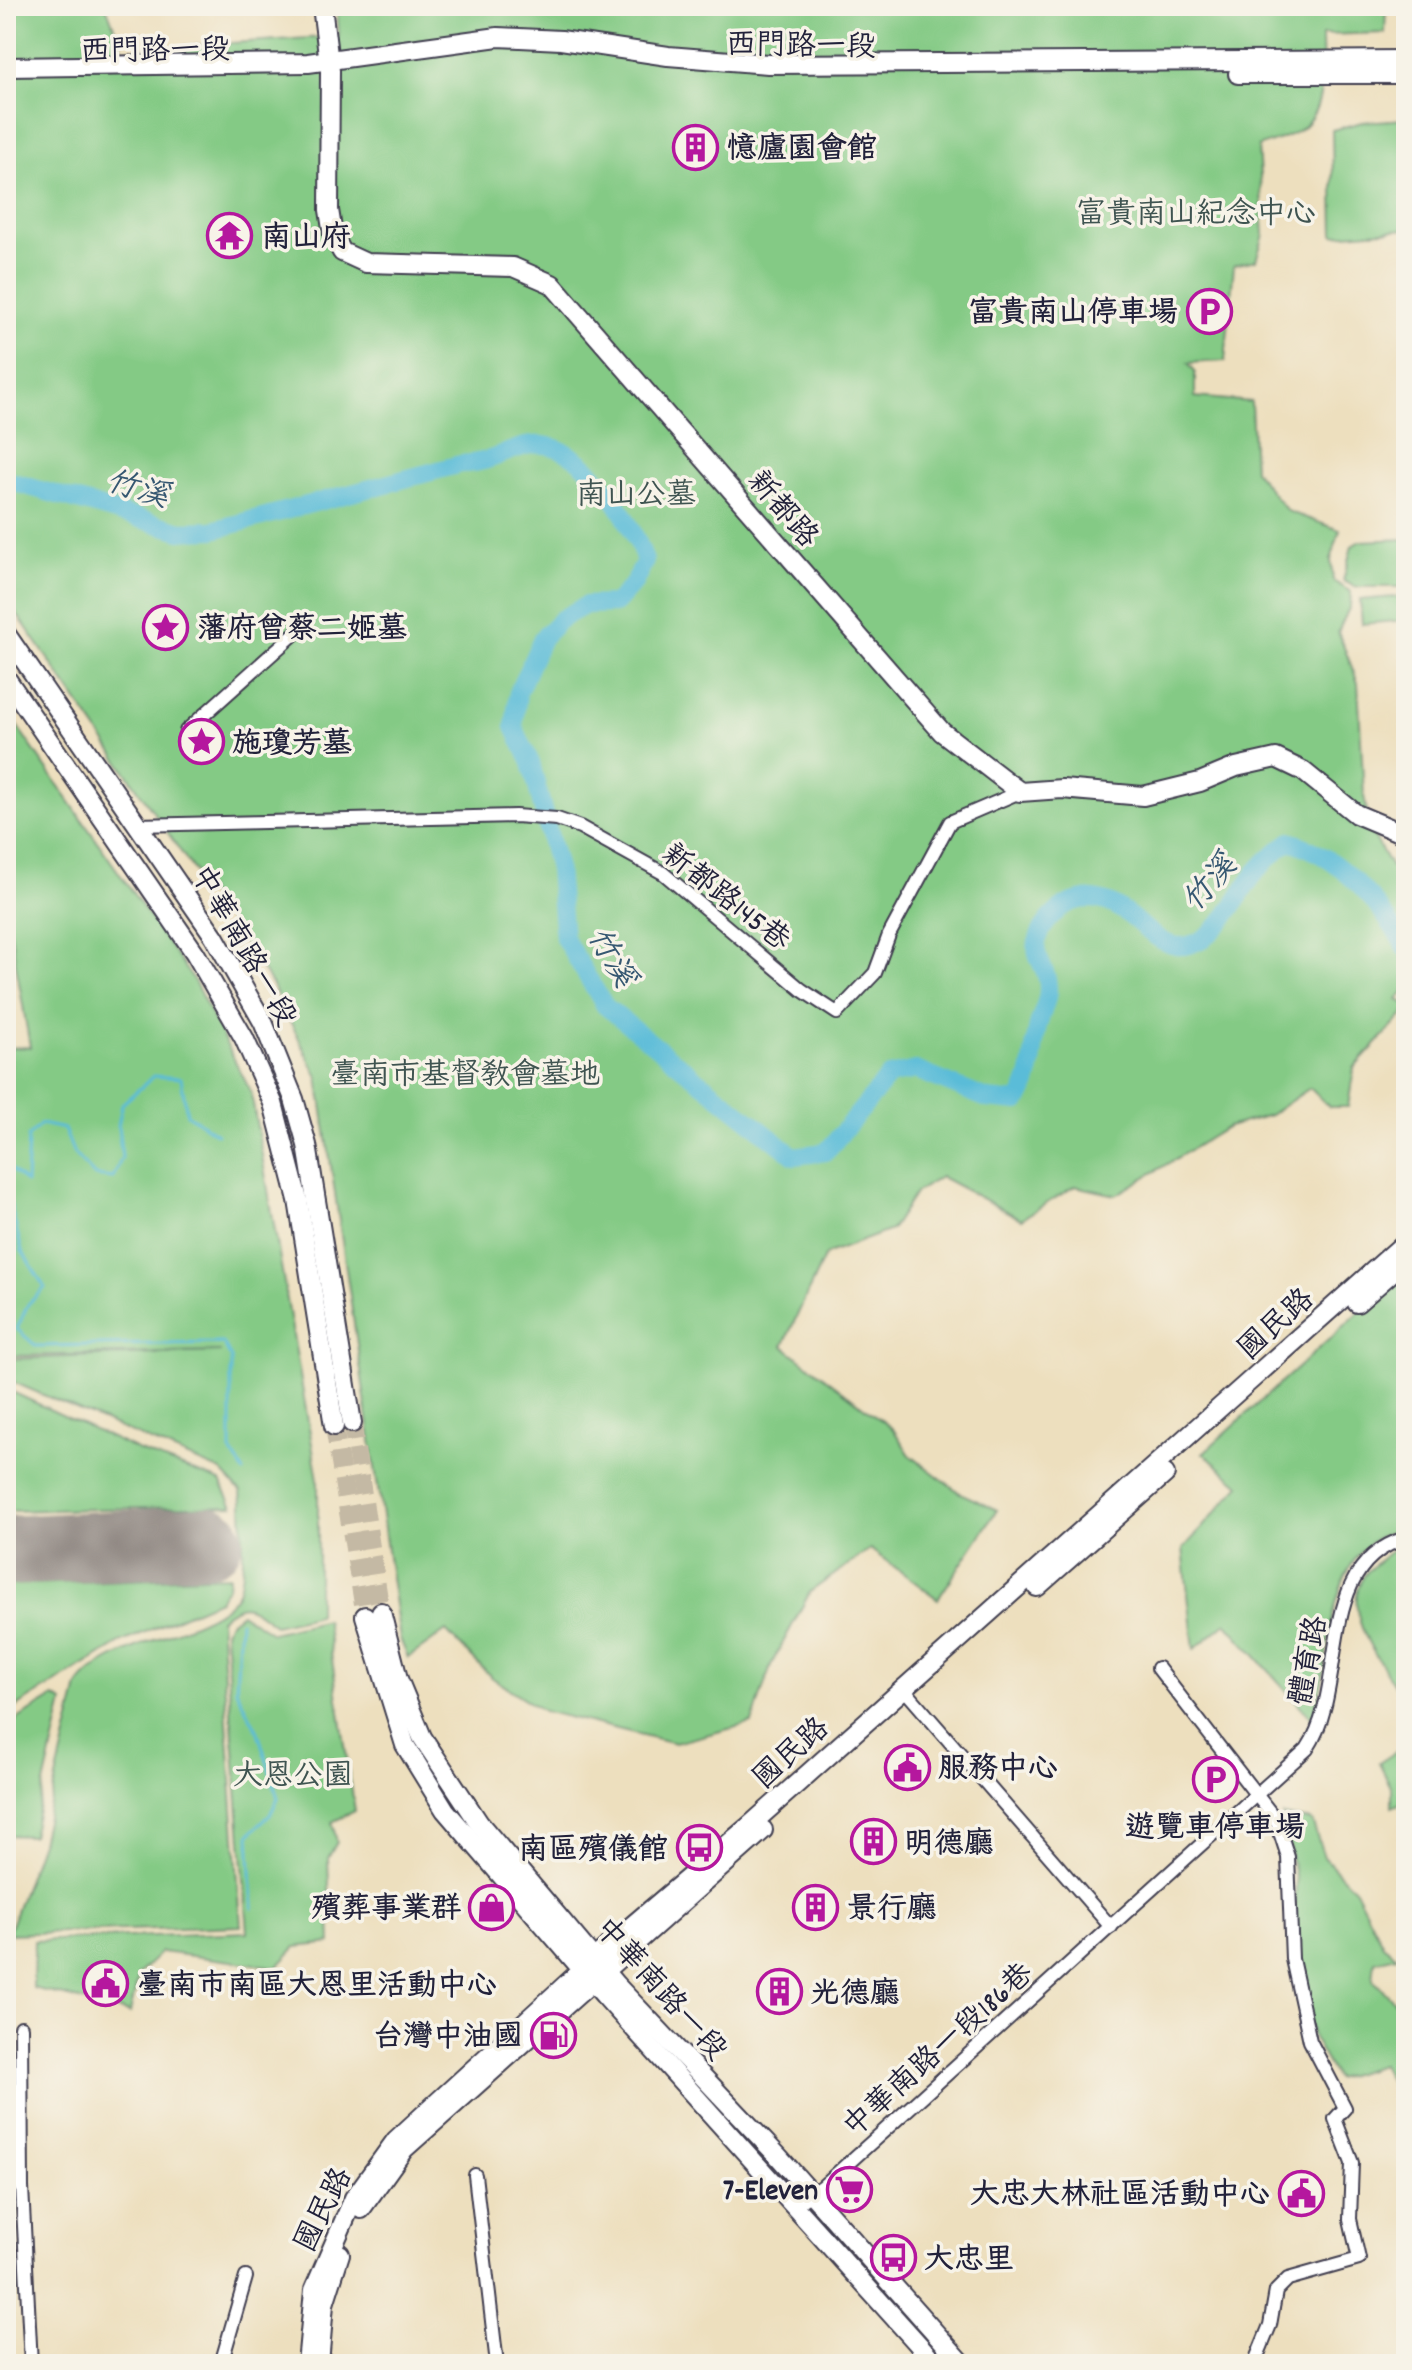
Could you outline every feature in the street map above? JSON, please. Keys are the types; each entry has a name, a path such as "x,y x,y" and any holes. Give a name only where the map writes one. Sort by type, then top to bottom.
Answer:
{"street":[{"name":"新都路","path":"322,6 330,66 329,210 333,235 342,252 366,263 513,267 552,284 942,732 1020,792"},
{"name":"西門路一段","path":"6,67 330,66 498,37 561,40 668,56 768,64 1406,60"},
{"name":"西門路一段","path":"6,79 330,66 500,49 563,52 669,67 769,74 1406,74"},
{"path":"186,731 302,627"},
{"name":"中華南路一段","path":"6,634 221,948 263,1022 294,1099 316,1191 343,1424 298,1200 273,1103 244,1038 195,953 6,678"},
{"path":"1020,792 1062,789 1143,796 1276,758 1303,771 1356,814 1406,835"},
{"name":"新都路145巷","path":"137,825 515,816 557,819 580,827 663,873 802,990 837,1013 875,973 889,935 950,822 1020,792"},
{"name":"國民路","path":"908,1693 1406,1242"},
{"name":"國民路","path":"307,2364 314,2290 354,2198 396,2140 1406,1260"},
{"name":"體育路","path":"1111,1927 1307,1749 1319,1728 1343,1609 1360,1569 1389,1544 1406,1538"},
{"name":"中華南路一段","path":"373,1614 422,1737 453,1789 594,1970 936,2364"},
{"path":"1158,1668 1276,1820 1288,1857 1292,1959 1310,2041 1345,2108 1335,2119 1352,2163 1350,2219 1359,2259 1288,2279 1276,2291 1270,2325 1254,2364"},
{"path":"908,1693 1111,1927"},
{"name":"中華南路一段186巷","path":"795,2205 1111,1927"},
{"name":"中華南路一段","path":"594,1970 812,2193 963,2364"},
{"name":"國民路","path":"319,2364 324,2304 345,2242 363,2205 404,2149 594,1970"},
{"path":"21,2027 22,2187 31,2364"},
{"path":"475,2175 497,2364"},
{"path":"221,2364 246,2277"}],"green space":[{"name":"南山公墓","path":"6,6 106,6 123,50 339,36 337,6 1386,6 1385,33 1322,35 1321,86 1315,111 1295,133 1258,147 1264,235 1256,260 1234,265 1225,361 1188,363 1195,371 1195,397 1251,402 1254,470 1287,511 1340,530 1331,560 1333,581 1351,592 1350,606 1338,632 1358,683 1364,796 1371,831 1391,867 1406,862 1406,990 1398,1000 1406,1004 1406,1012 1354,1068 1348,1107 1329,1107 1310,1088 1270,1115 1228,1127 1116,1195 1075,1186 1021,1219 941,1177 916,1192 891,1230 825,1255 783,1346 893,1429 910,1455 960,1493 997,1510 938,1599 870,1549 810,1592 771,1665 752,1723 675,1743 543,1711 491,1677 446,1631 408,1658 400,1639 318,1077 270,981 6,598"},
{"path":"1406,119 1406,229 1334,235 1332,130 1362,122"},
{"path":"1406,539 1406,587 1356,587 1343,581 1352,546 1360,541"},
{"path":"1406,596 1406,620 1362,624 1360,600"},
{"path":"6,710 194,981 251,1092 318,1479 318,1615 275,1625 242,1606 220,1619 241,1926 8,1934 41,1842 78,1686 92,1671 113,1658 190,1626 230,1603 239,1589 243,1546 241,1492 221,1471 6,1379 6,1356 9,1359 221,1352 9,1356 6,1352 6,1048 30,1047 6,906"},
{"path":"1406,1270 1406,1528 1378,1538 1358,1555 1344,1579 1335,1606 1312,1719 1226,1623 1194,1649 1183,1549 1240,1485 1203,1453"},
{"path":"6,1389 137,1450 220,1481 233,1506 6,1511"},
{"path":"1406,1546 1406,1704 1364,1634 1356,1597 1361,1580 1374,1565"},
{"path":"229,1576 228,1587 219,1600 120,1643 6,1713 6,1585"},
{"name":"大恩公園","path":"241,1613 272,1633 326,1620 355,1811 332,1822 337,1842 328,1858 331,1943 296,1947 277,1967 161,1952 139,1974 130,2013 33,1988 34,1941 248,1932 225,1632 228,1623"},
{"path":"54,1697 63,1702 32,1836 6,1835 6,1726"},
{"path":"1406,1745 1406,1801 1392,1807 1392,1789 1379,1763"},
{"path":"1283,1816 1312,1821 1324,1857 1355,1890 1383,1945 1397,1956 1375,1961 1373,1980 1402,2009 1406,2009 1406,2080 1392,2085 1381,2065 1336,2079 1313,2038 1294,1960 1296,1881"}],"waterway":[{"name":"竹溪","path":"6,480 181,531 213,530 461,464 488,460 526,446 546,445 566,452 584,465 616,502 645,561 634,583 615,604 586,605 561,619 542,638 518,692 514,727 531,763 558,869 564,938 605,1006 794,1156 826,1152 889,1076 916,1070 987,1099 1018,1102 1030,1074 1038,1026 1048,992 1037,944 1047,923 1070,903 1089,899 1106,902 1161,940 1174,945 1189,945 1200,941 1218,926 1260,868 1290,841 1309,848 1342,870 1371,899 1406,948"},
{"path":"6,1165 26,1183 28,1137 41,1124 64,1129 74,1154 95,1176 113,1178 122,1157 118,1126 122,1104 154,1076 181,1078 187,1114 217,1134"},
{"path":"6,1189 22,1251 45,1288 28,1304 17,1329 36,1346 223,1343 231,1358 231,1451 244,1472"},
{"path":"240,1621 236,1690 258,1732 278,1798 270,1815 249,1835 253,1908"}],"runway":[{"path":"6,1551 208,1541"}],"tunnel":[{"path":"352,1423 381,1612"},
{"path":"334,1426 365,1616"}],"place":[{"name":"憶廬園會館","path":"696,147"},
{"name":"南山府","path":"230,236"},
{"name":"富貴南山停車場","path":"1209,311"},
{"name":"藩府曾蔡二姬墓","path":"166,627"},
{"name":"施瓊芳墓","path":"201,742"},
{"name":"服務中心","path":"907,1767"},
{"name":"遊覽車停車場","path":"1215,1780"},
{"name":"明德廳","path":"873,1842"},
{"name":"南區殯儀館","path":"699,1848"},
{"name":"殯葬事業群","path":"492,1907"},
{"name":"景行廳","path":"816,1907"},
{"name":"臺南市南區大恩里活動中心","path":"106,1984"},
{"name":"光德廳","path":"779,1992"},
{"name":"台灣中油國","path":"554,2035"},
{"name":"7-Eleven","path":"849,2189"},
{"name":"大忠大林社區活動中心","path":"1301,2193"},
{"name":"大忠里","path":"893,2258"}],"park label":[{"name":"富貴南山紀念中心","path":"1196,212"},
{"name":"臺南市基督教會墓地","path":"465,1073"}]}
